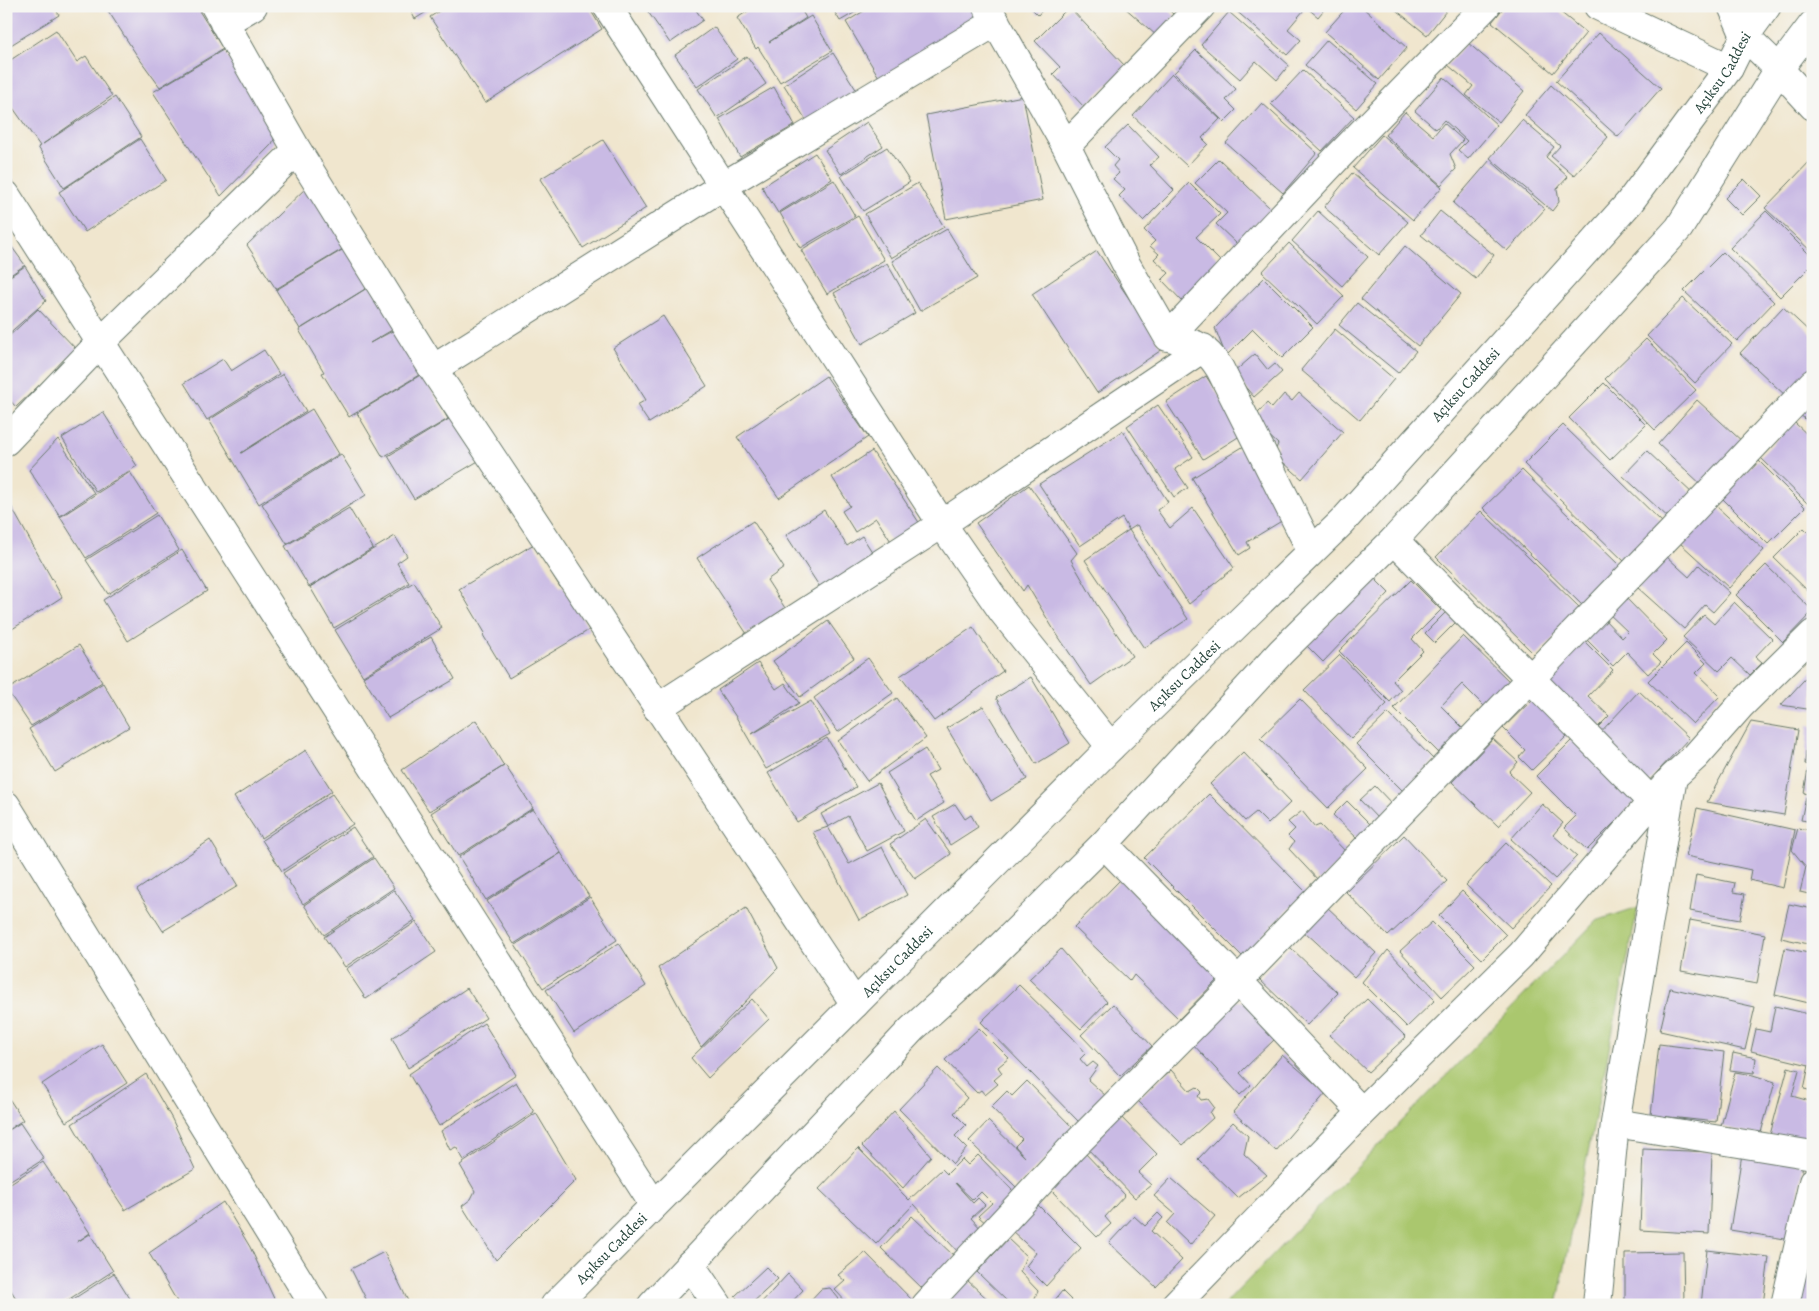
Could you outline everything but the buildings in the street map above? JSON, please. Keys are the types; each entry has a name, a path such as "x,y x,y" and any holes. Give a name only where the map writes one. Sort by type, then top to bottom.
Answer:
{"street":[{"path":"253,6 220,15 297,150 433,369 855,1004"},
{"path":"607,6 942,524 1003,612 1111,747"},
{"path":"1066,146 1201,6"},
{"path":"1168,337 1337,158 1486,6"},
{"path":"1598,6 1728,68"},
{"path":"1732,6 1744,36 1779,69 1813,106"},
{"name":"Açıksu Caddesi","path":"556,1305 1111,747 1311,550 1342,522 1629,203 1728,68 1744,36 1767,6"},
{"path":"433,369 991,14 1066,146 1126,264 1168,337 1203,348 1220,369 1311,550"},
{"path":"652,1305 912,1029 976,971 1104,844 1280,652 1394,540 1680,228 1779,69 1813,24"},
{"path":"6,441 100,343 297,150"},
{"path":"6,195 654,1205"},
{"path":"657,708 942,524 1203,348"},
{"path":"926,1305 1071,1149 1238,981 1670,534 1813,383"},
{"path":"1394,540 1652,802"},
{"path":"1175,1305 1362,1112 1521,956 1673,777 1695,757 1742,704 1813,634"},
{"path":"1597,1305 1615,1123 1673,777"},
{"path":"6,805 314,1305"},
{"path":"1104,844 1238,981 1362,1112"},
{"path":"1615,1123 1813,1155"},
{"path":"1784,1305 1813,1182"},
{"path":"690,1264 718,1305"}],"green space":[{"path":"1638,907 1557,1305 1224,1305 1596,921"}]}
